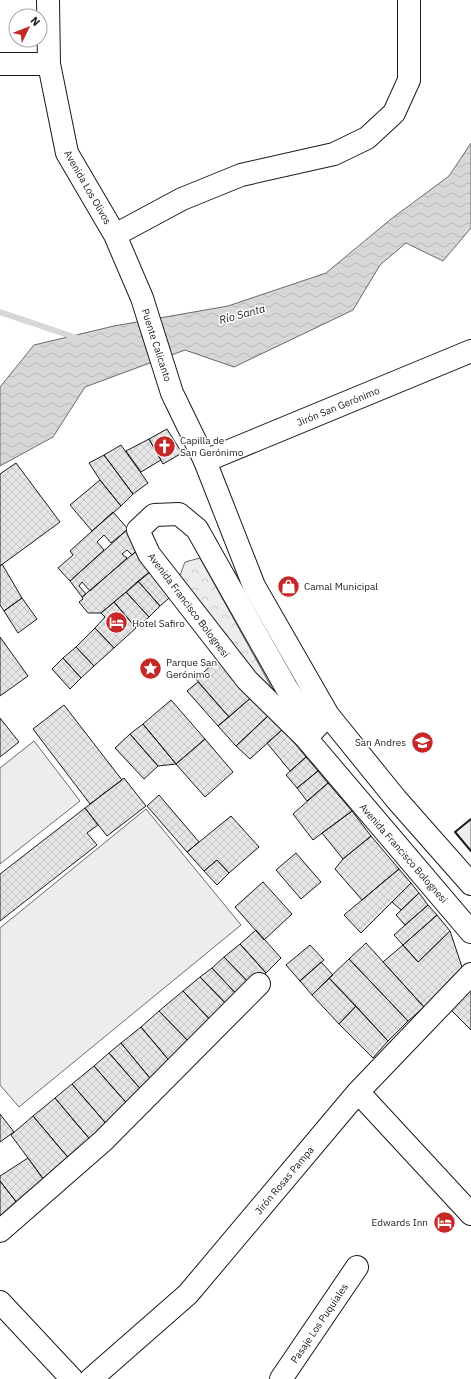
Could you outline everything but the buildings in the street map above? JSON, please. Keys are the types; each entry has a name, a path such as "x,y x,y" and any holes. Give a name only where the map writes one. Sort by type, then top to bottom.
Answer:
{"main road":[{"name":"Avenida Los Olivos","path":"48,0 49,64 67,153 115,235 142,298"},
{"path":"115,235 182,199 241,175 334,154 367,138 394,113 409,80 409,0"},
{"path":"0,64 49,64"},
{"name":"Puente Calicanto","path":"142,298 172,392"},
{"name":"Jirón San Gerónimo","path":"205,461 471,351"},
{"name":"Avenida Francisco Bolognesi","path":"172,392 205,461 254,586 316,728"},
{"name":"Avenida Francisco Bolognesi","path":"469,882 396,799 316,728 246,680 149,554 138,530 154,516 179,514 197,529 286,687 316,728 374,818 471,932"},
{"path":"374,818 396,799"},
{"path":"444,899 469,882"},
{"name":"Jirón Rosas Pampa","path":"91,1379 188,1294 358,1092 471,974"},
{"path":"0,1231 103,1141 259,984"},
{"path":"358,1092 471,1214"},
{"name":"Pasaje Los Puquiales","path":"281,1379 357,1267"},
{"path":"0,1302 72,1379"}],"green space":[{"path":"200,558 279,701 235,655 179,578 185,562"},
{"path":"34,741 80,801 0,864 0,768"},
{"path":"146,809 241,925 19,1107 0,1085 0,928"},
{"path":"471,819 471,851 455,832"}],"water":[{"name":"Río Santa","path":"471,143 471,228 443,261 406,243 380,265 353,310 234,367 185,350 85,387 53,437 0,466 0,387 34,345 114,326 228,306 326,273 391,219 449,176"}],"waterway":[{"path":"0,312 80,339"}],"wall":[{"path":"471,819 455,832 471,851"}],"place":[{"name":"Capilla de San Gerónimo","path":"165,446"},
{"name":"Camal Municipal","path":"288,586"},
{"name":"Hotel Safiro","path":"116,623"},
{"name":"Parque San Gerónimo","path":"151,668"},
{"name":"San Andres","path":"422,742"},
{"name":"Edwards Inn","path":"444,1222"}]}
